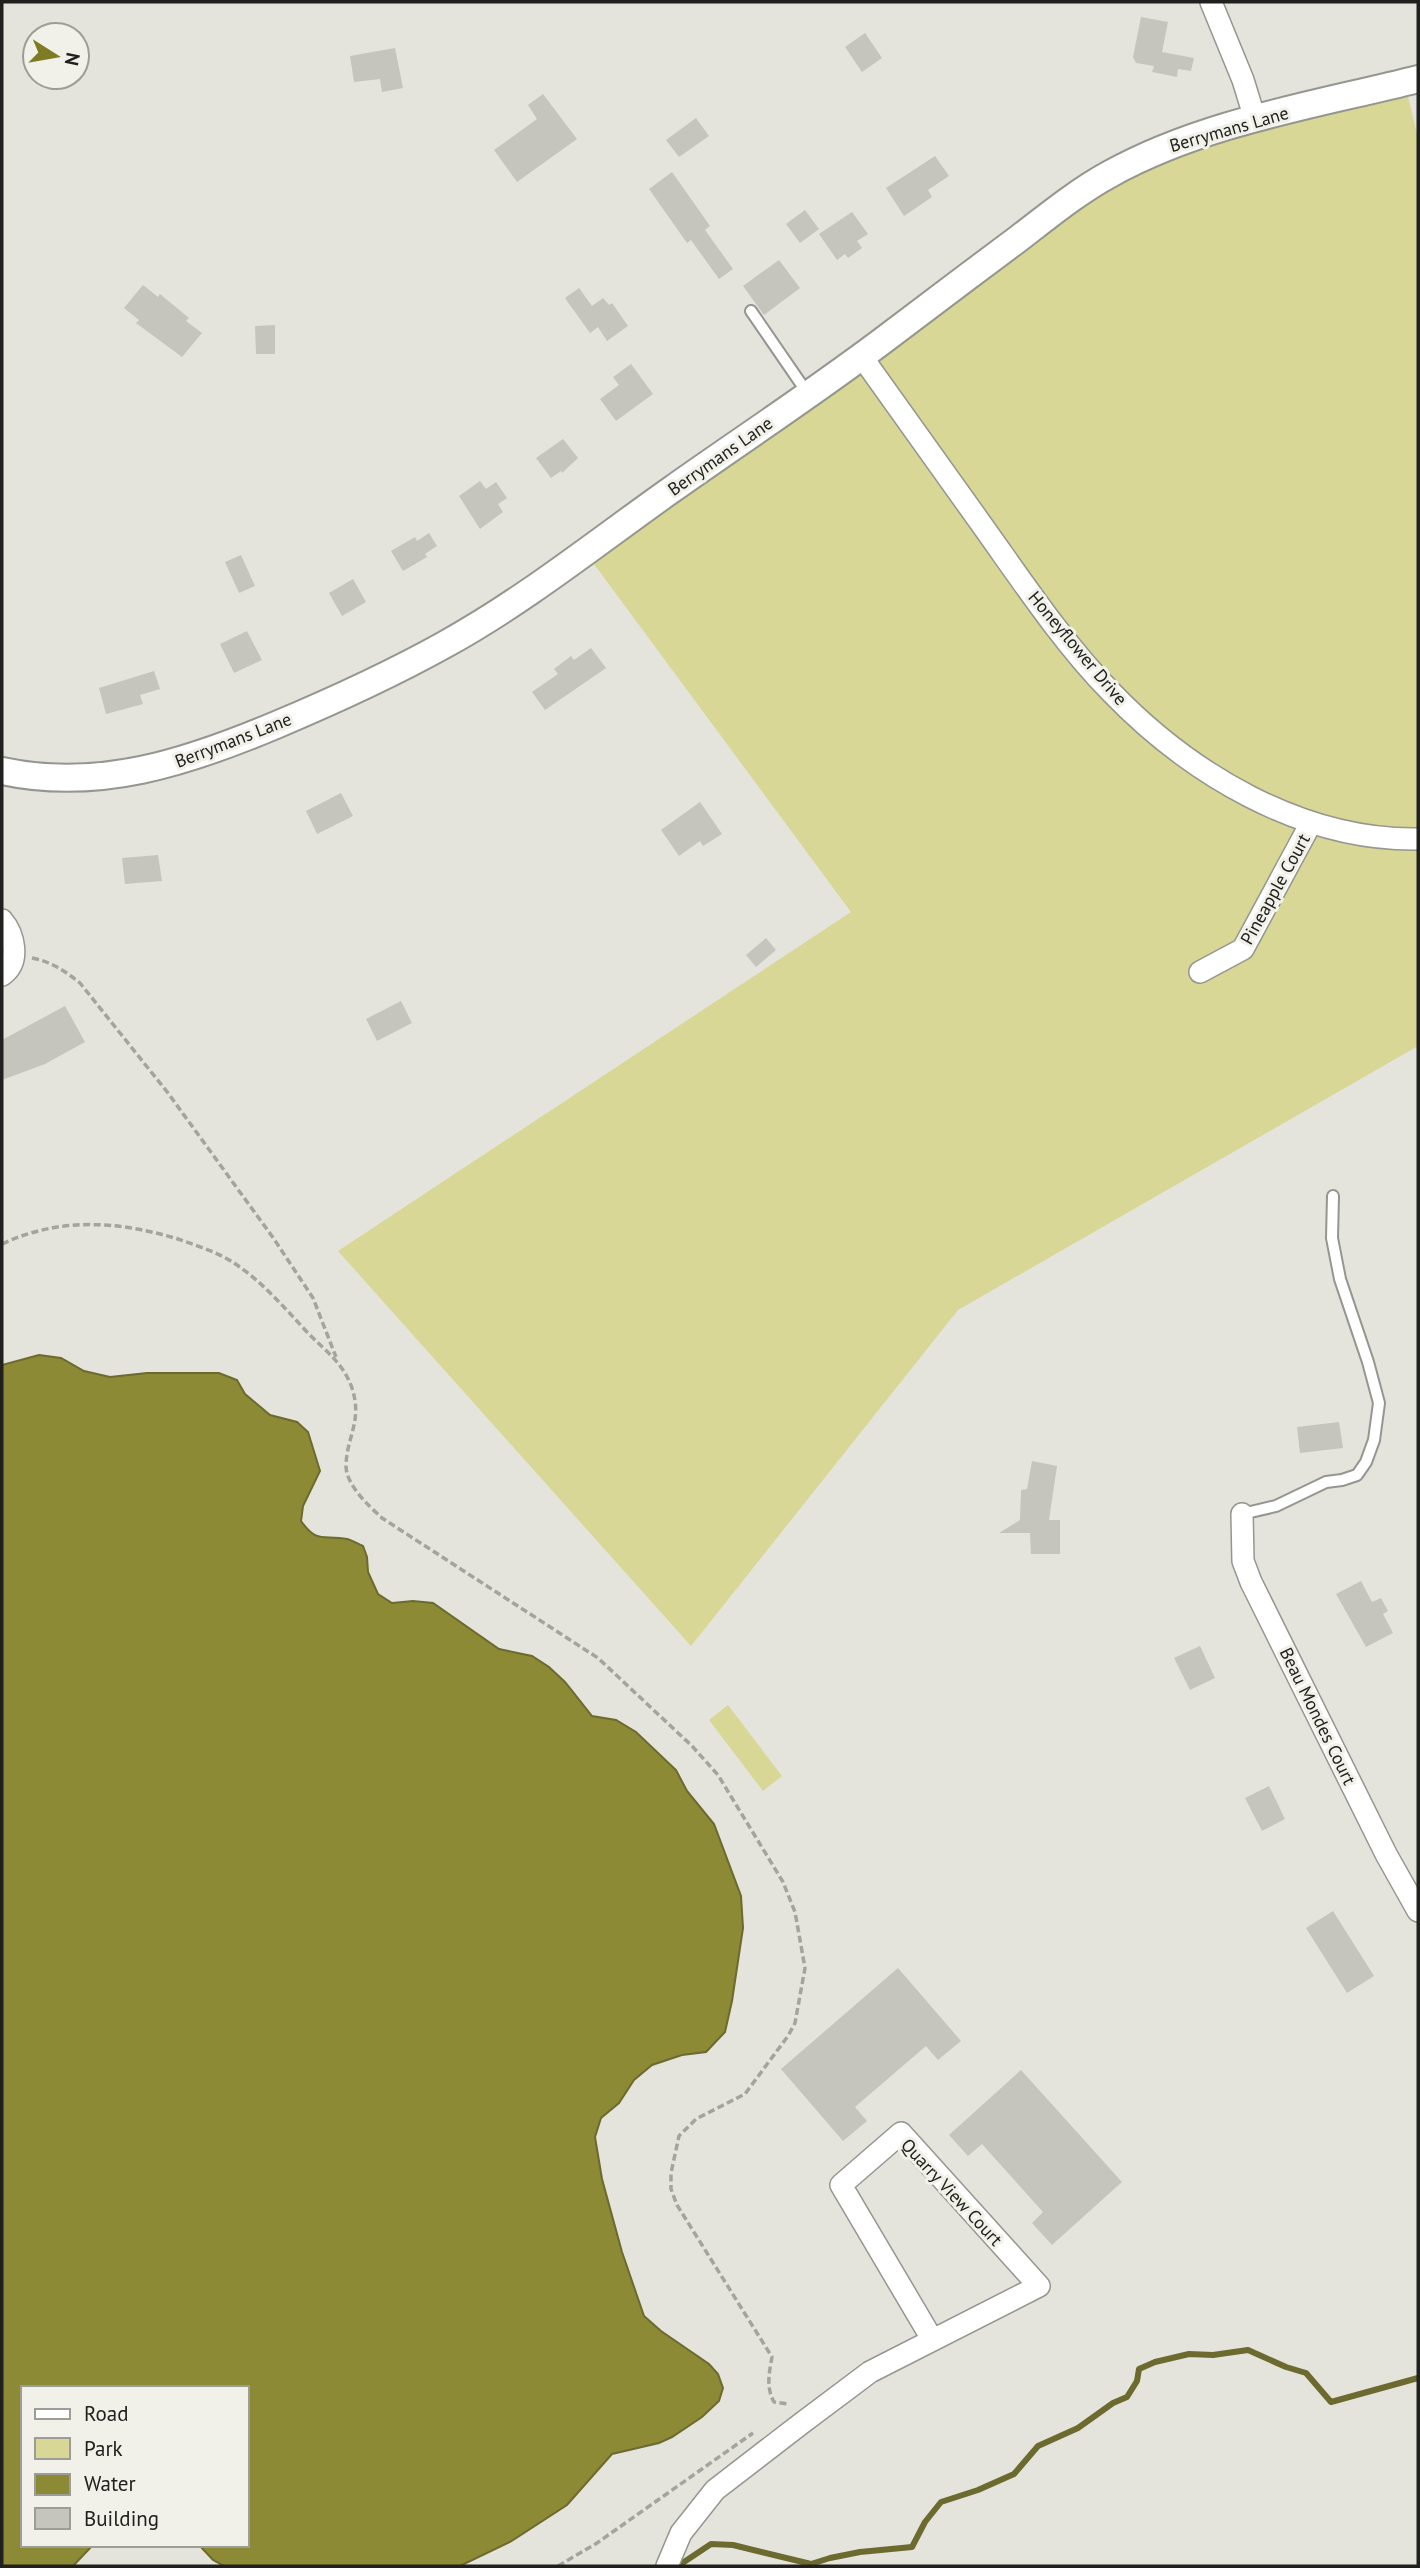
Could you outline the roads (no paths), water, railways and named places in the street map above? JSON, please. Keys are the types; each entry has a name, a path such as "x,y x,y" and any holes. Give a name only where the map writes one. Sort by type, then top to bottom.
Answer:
{"street":[{"path":"1211,2 1243,80 1255,119"},
{"name":"Berrymans Lane","path":"2,771 24,776 85,778 130,773 170,764 239,741 368,684 446,645 498,611 862,356 1067,201 1105,177 1192,137 1418,79"},
{"name":"Honeyflower Drive","path":"862,356 1054,623 1110,691 1143,723 1229,786 1311,823 1391,839 1418,839"},
{"name":"Pineapple Court","path":"1200,972 1243,949 1311,823"},
{"path":"2,920 13,936 13,954 7,972 2,975"},
{"name":"Beau Mondes Court","path":"1242,1514 1243,1561 1251,1582 1386,1854 1418,1911"},
{"name":"Quarry View Court","path":"667,2566 681,2533 715,2490 870,2372 1039,2286 901,2133 841,2185 932,2339"}],"lane":[{"path":"751,310 808,394"},
{"path":"1242,1514 1276,1506 1326,1482 1357,1475 1366,1462 1374,1440 1379,1404 1340,1279 1332,1238 1333,1196"}],"water":[{"path":"39,1355 61,1358 84,1371 110,1377 147,1373 219,1373 237,1380 245,1394 270,1415 297,1422 308,1432 320,1471 303,1506 301,1521 312,1533 322,1537 347,1539 363,1546 368,1572 378,1594 392,1603 433,1603 499,1649 532,1656 549,1667 565,1682 592,1716 616,1720 636,1732 676,1770 687,1791 714,1824 741,1896 743,1928 725,2032 706,2052 682,2055 652,2065 634,2080 619,2103 601,2118 595,2137 602,2179 622,2252 644,2316 709,2364 718,2374 723,2388 719,2401 702,2417 672,2437 659,2443 612,2454 567,2505 510,2542 460,2566 224,2566 213,2560 201,2547 248,2547 248,2386 21,2386 21,2547 91,2547 73,2566 2,2566 2,1365"}],"waterway":[{"path":"678,2566 711,2544 733,2545 811,2564 860,2552 912,2547 925,2522 941,2502 1014,2474 1038,2446 1078,2428 1113,2403 1127,2397 1137,2381 1139,2369 1155,2362 1189,2354 1213,2355 1248,2350 1306,2373 1331,2402 1418,2378"}]}
